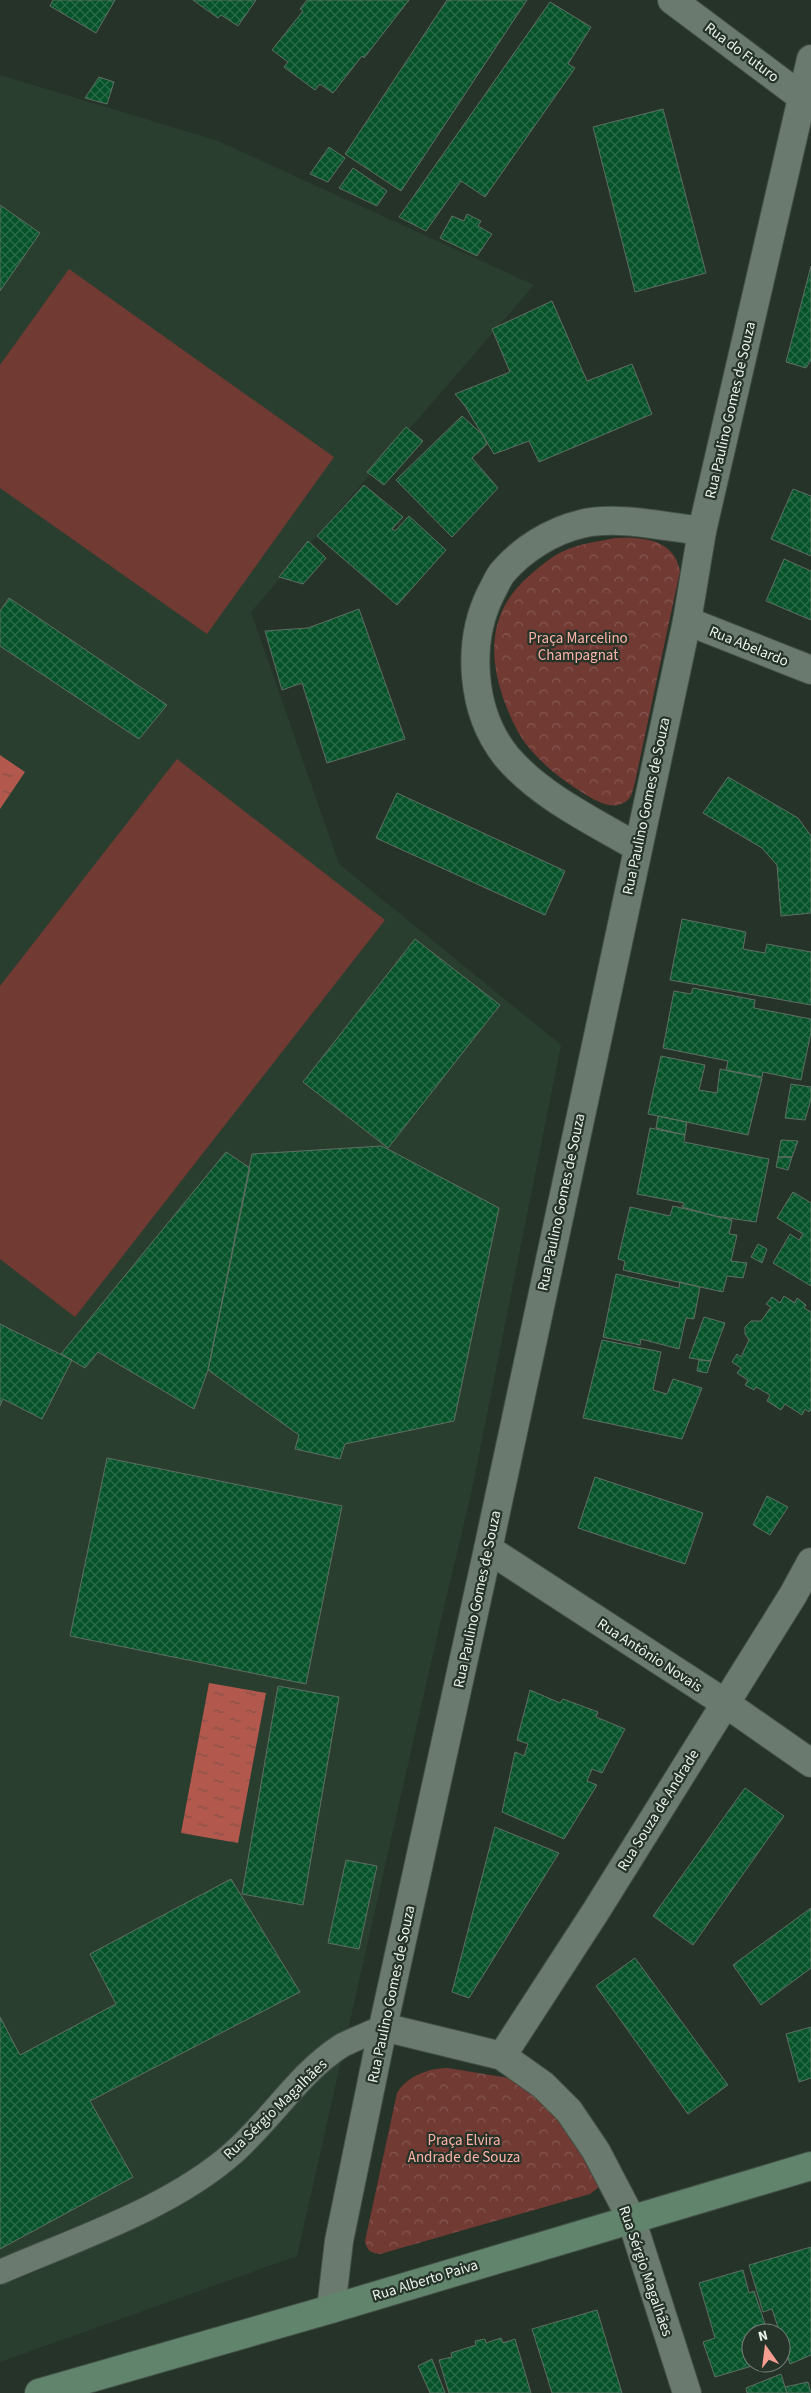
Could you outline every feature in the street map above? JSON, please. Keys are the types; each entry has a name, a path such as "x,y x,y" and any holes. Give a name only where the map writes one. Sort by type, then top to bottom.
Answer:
{"main road":[{"name":"Rua Alberto Paiva","path":"39,2393 331,2309 631,2218 811,2166"}],"street":[{"name":"Rua do Futuro","path":"672,0 807,101"},
{"name":"Rua Paulino Gomes de Souza","path":"331,2309 339,2241 383,2027 488,1549 637,847 687,621 702,531 807,101 811,59"},
{"path":"637,847 534,782 507,756 490,731 478,688 474,650 484,607 501,574 521,554 550,535 582,523 617,522 702,531"},
{"name":"Rua Abelardo","path":"687,621 811,670"},
{"name":"Rua Antônio Novais","path":"488,1549 724,1703 811,1763"},
{"name":"Rua Souza de Andrade","path":"502,2056 596,1911 811,1562"},
{"name":"Rua Sérgio Magalhães","path":"383,2027 502,2056 543,2085 569,2111 596,2151 631,2218 687,2393"}],"lane":[{"name":"Rua Sérgio Magalhães","path":"0,2272 154,2205 205,2174 233,2153 321,2061 342,2046 383,2027"}],"shaded area":[{"path":"0,75 218,141 534,285 251,612 339,864 561,1045 471,1494 432,1658 297,2256 0,2362"}],"green space":[{"path":"69,269 334,457 207,634 0,488 0,365"},
{"name":"Praça Marcelino Champagnat","path":"616,538 637,538 656,542 664,546 677,560 680,571 633,790 627,800 620,804 609,805 587,796 569,784 542,762 526,744 505,703 499,685 494,650 499,618 506,603 516,589 530,575 563,551"},
{"path":"177,759 385,920 75,1317 0,1259 0,986"},
{"name":"Praça Elvira Andrade de Souza","path":"448,2068 514,2079 538,2092 596,2171 599,2187 590,2194 380,2254 372,2252 368,2249 365,2241 397,2093 401,2087 419,2074 426,2071"}],"water":[{"path":"0,755 25,772 0,809"},
{"path":"209,1683 266,1693 238,1843 181,1833"}],"building":[{"path":"53,0 115,0 96,33 50,6"},
{"path":"193,0 256,0 238,26 221,15 218,18"},
{"path":"307,0 409,0 364,58 362,56 333,93 320,84 315,90 284,67 288,62 272,50 303,11 300,9"},
{"path":"447,0 527,0 401,191 345,154"},
{"path":"550,2 591,27 568,64 575,68 485,197 461,181 426,231 399,217"},
{"path":"99,77 114,82 107,104 85,98"},
{"path":"663,109 706,273 635,292 593,127"},
{"path":"329,147 345,158 328,182 310,174"},
{"path":"353,168 387,191 377,206 339,188"},
{"path":"0,205 40,233 0,291"},
{"path":"467,214 481,221 478,226 492,234 477,256 440,238 452,216 464,221"},
{"path":"811,266 811,360 806,368 786,362"},
{"path":"552,301 587,381 632,364 652,414 539,462 529,441 494,454 465,406 455,394 510,372 492,329"},
{"path":"462,416 483,435 487,444 472,458 498,488 452,537 396,480"},
{"path":"406,427 423,441 384,485 367,472"},
{"path":"364,485 403,517 392,529 395,531 409,516 446,550 397,605 317,536"},
{"path":"793,489 811,496 811,556 771,539"},
{"path":"308,541 326,558 303,584 279,577"},
{"path":"784,559 811,571 811,620 766,601"},
{"path":"9,598 167,705 139,739 0,646 0,611"},
{"path":"359,609 405,739 327,763 302,683 282,690 265,631 308,628"},
{"path":"728,777 798,818 811,836 811,913 781,916 777,865 762,848 703,813"},
{"path":"397,793 565,871 545,915 376,838"},
{"path":"682,919 746,932 743,949 765,953 767,944 811,952 811,1005 670,980"},
{"path":"415,939 500,1005 388,1148 303,1082"},
{"path":"693,988 755,1000 754,1008 811,1019 811,1032 801,1080 763,1072 762,1077 726,1070 728,1061 663,1048 674,991 691,994"},
{"path":"661,1056 705,1065 699,1090 717,1093 720,1069 762,1078 748,1135 648,1114"},
{"path":"791,1084 811,1087 811,1099 805,1120 785,1118"},
{"path":"658,1116 687,1122 685,1135 656,1128"},
{"path":"650,1128 685,1135 684,1142 769,1159 756,1222 715,1216 682,1207 684,1203 637,1194"},
{"path":"781,1140 798,1141 792,1157 778,1157"},
{"path":"382,1146 499,1208 454,1421 345,1444 340,1459 295,1449 299,1435 208,1370 252,1154"},
{"path":"226,1152 250,1168 208,1370 194,1409 98,1352 85,1368 61,1354"},
{"path":"778,1157 792,1157 788,1170 776,1167"},
{"path":"793,1192 811,1203 811,1286 773,1263 790,1234 799,1240 803,1234 777,1218"},
{"path":"673,1206 732,1220 729,1234 737,1235 731,1261 747,1263 743,1278 727,1276 723,1292 623,1270 625,1261 618,1259 630,1207 670,1216"},
{"path":"758,1244 767,1249 762,1263 751,1257"},
{"path":"616,1274 679,1288 680,1282 700,1287 694,1319 686,1318 679,1349 641,1339 640,1345 603,1337"},
{"path":"784,1296 795,1303 797,1298 806,1305 804,1308 811,1312 811,1409 809,1412 805,1409 802,1415 785,1404 781,1410 767,1401 770,1395 756,1387 754,1390 745,1385 748,1380 737,1373 741,1368 732,1362 737,1354 741,1357 749,1340 745,1334 745,1327 751,1321 761,1321 771,1307 766,1304 772,1297 780,1303"},
{"path":"704,1317 725,1323 711,1361 689,1358"},
{"path":"0,1324 72,1360 42,1419 3,1399 0,1406"},
{"path":"602,1340 661,1352 653,1390 667,1394 673,1379 702,1388 682,1439 583,1418"},
{"path":"699,1360 711,1361 707,1373 697,1371"},
{"path":"107,1458 342,1506 306,1684 70,1636"},
{"path":"595,1477 703,1513 685,1564 578,1528"},
{"path":"767,1496 788,1507 770,1535 753,1525"},
{"path":"278,1686 339,1697 303,1905 242,1894"},
{"path":"530,1690 560,1703 563,1699 598,1712 596,1717 625,1729 602,1773 592,1769 587,1781 597,1785 564,1839 502,1812 515,1752 524,1756 528,1744 517,1740"},
{"path":"745,1788 784,1816 693,1945 653,1916"},
{"path":"495,1827 559,1853 469,1998 452,1992"},
{"path":"346,1860 377,1866 359,1949 328,1943"},
{"path":"231,1879 300,1992 90,2101 133,2177 0,2249 0,2017 20,2055 116,2004 90,1954"},
{"path":"811,1908 811,1968 761,2005 733,1965"},
{"path":"635,1958 728,2085 688,2114 596,1986"},
{"path":"811,2027 811,2078 799,2082 786,2034"},
{"path":"811,2247 811,2355 791,2364 791,2323 777,2323 772,2309 763,2312 749,2265"},
{"path":"743,2270 749,2293 754,2291 765,2323 741,2323 741,2369 715,2377 703,2342 715,2338 699,2283"},
{"path":"597,2310 622,2393 552,2393 532,2329"},
{"path":"501,2338 503,2343 515,2339 531,2393 449,2393 439,2360 452,2357 451,2353 476,2345 475,2341 485,2339 486,2343"},
{"path":"432,2359 445,2393 430,2393 418,2366"},
{"path":"781,2374 787,2393 747,2393 746,2388"},
{"path":"808,2382 811,2393 787,2393 785,2387"}]}
